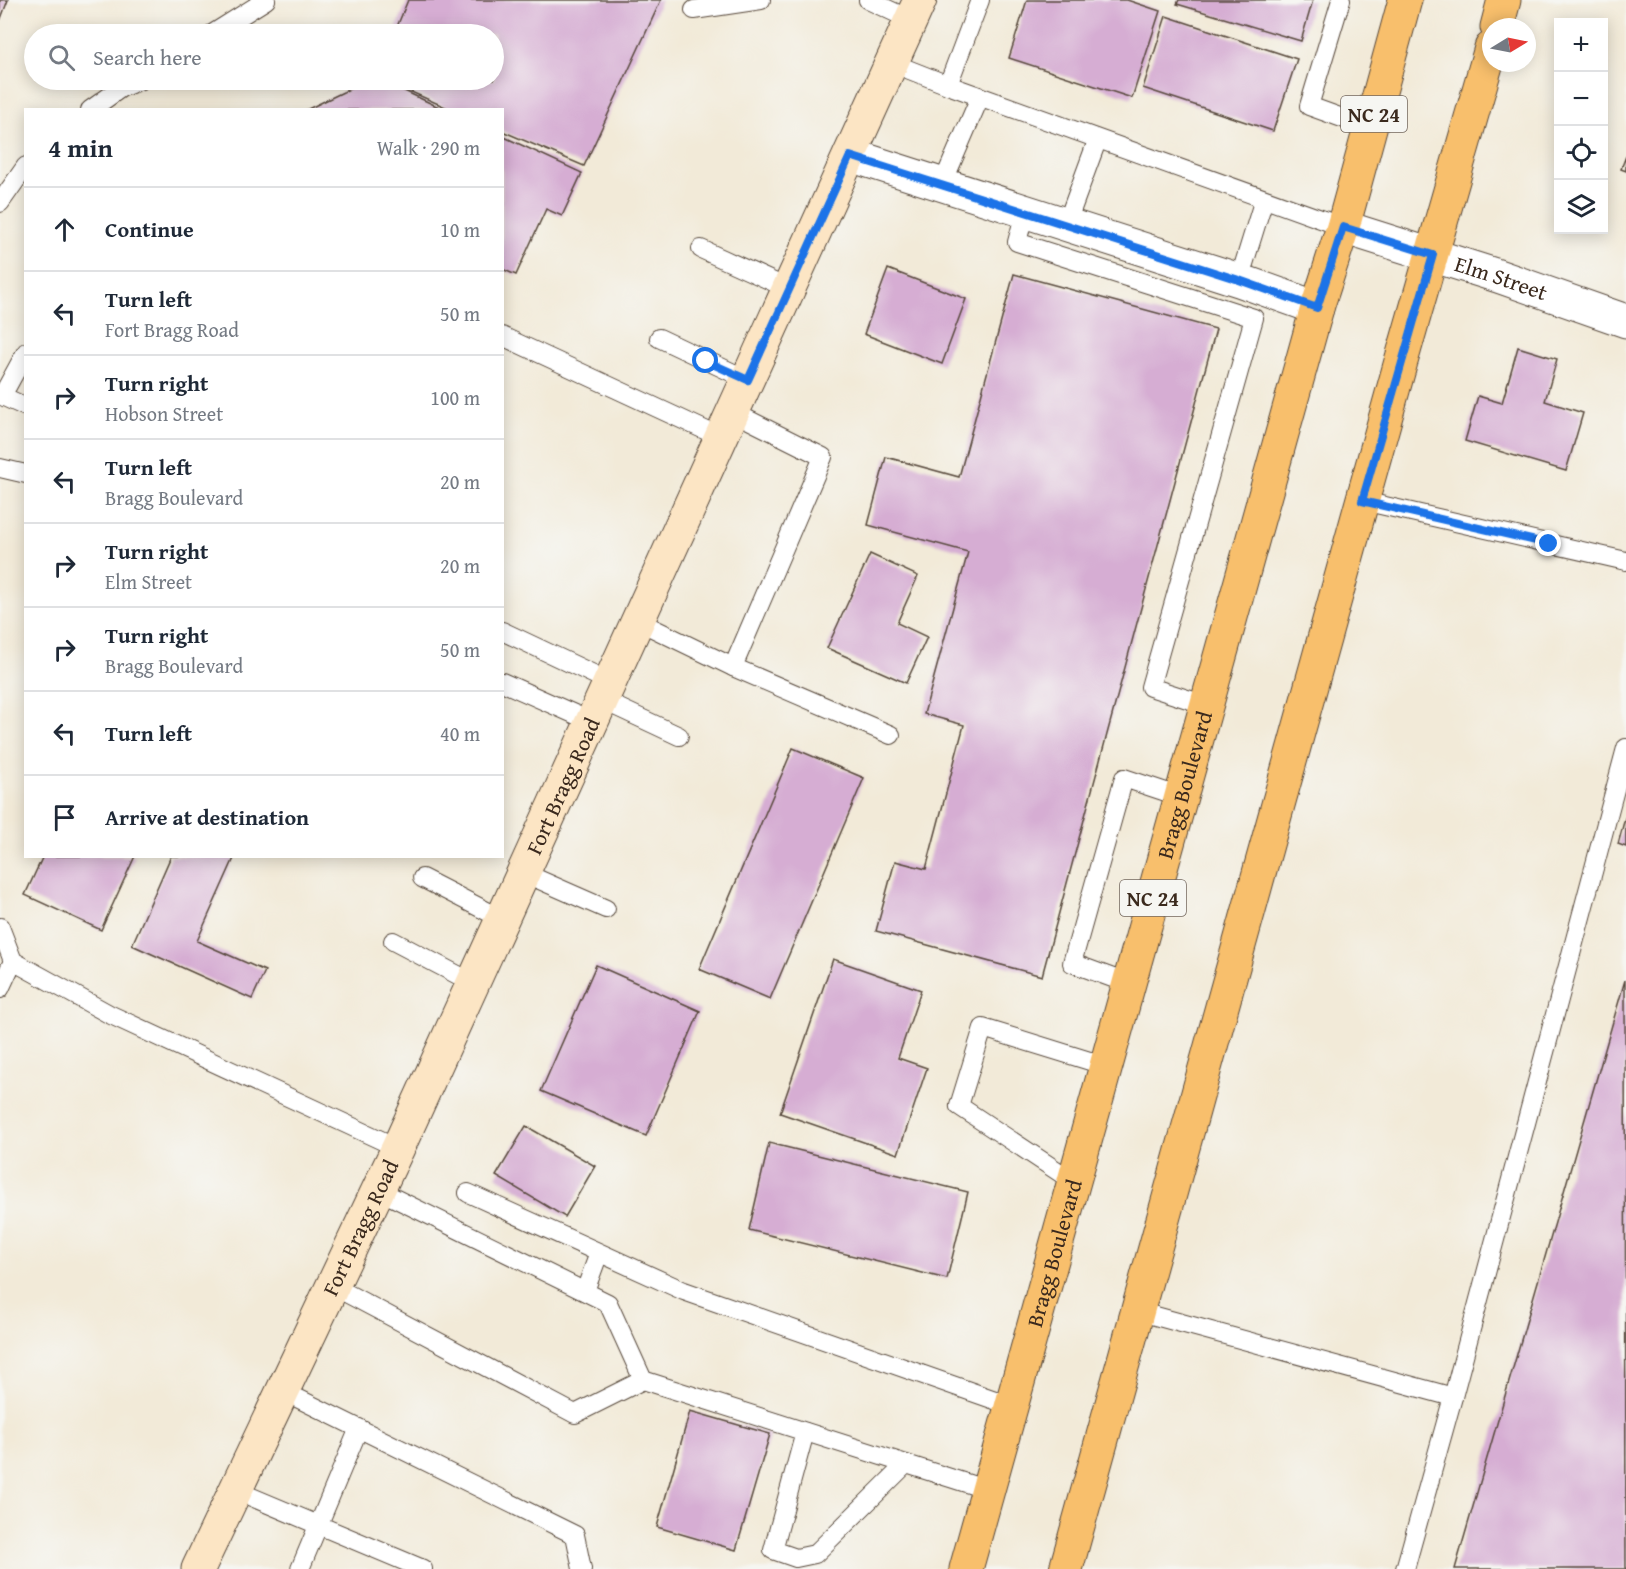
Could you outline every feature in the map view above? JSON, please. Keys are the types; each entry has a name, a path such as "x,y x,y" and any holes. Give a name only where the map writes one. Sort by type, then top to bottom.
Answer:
{"main road":[{"name":"Bragg Boulevard","path":"966,1569 1405,0"},
{"path":"1499,18 1504,0"},
{"name":"Fort Bragg Road","path":"198,1569 398,1148 916,10"},
{"path":"1066,1569 1362,501 1484,72"}],"street":[{"path":"850,156 1239,280 1317,308"},
{"name":"Elm Street","path":"1343,227 1626,321"}],"lane":[{"path":"228,24 266,0"},
{"path":"694,10 761,0"},
{"path":"868,0 916,10"},
{"path":"948,85 980,0"},
{"path":"1341,0 1309,106 1370,128"},
{"path":"892,63 1097,141 1343,227"},
{"path":"93,108 117,90"},
{"path":"942,185 980,98"},
{"path":"1066,225 1097,141"},
{"path":"0,202 24,169"},
{"path":"1239,280 1264,200"},
{"path":"1025,212 1017,242 1254,318 1150,687 1206,705"},
{"path":"701,249 789,289"},
{"path":"504,337 728,425 823,457 733,667"},
{"path":"659,338 748,380"},
{"path":"24,356 2,396 24,406"},
{"path":"0,468 24,474"},
{"path":"1362,501 1626,561"},
{"path":"638,621 733,667 891,735"},
{"path":"504,632 601,701 679,736"},
{"path":"504,681 601,701"},
{"path":"1405,1569 1626,748"},
{"path":"1129,984 1072,963 1075,952 1124,778 1181,797"},
{"path":"524,873 606,909"},
{"path":"422,878 502,919"},
{"path":"0,927 13,961 109,1014 398,1148"},
{"path":"393,941 473,983"},
{"path":"0,989 13,961"},
{"path":"1074,1182 959,1106 983,1028 1106,1066"},
{"path":"378,1190 608,1303 642,1380"},
{"path":"468,1193 684,1291 1012,1406"},
{"path":"585,1291 599,1252"},
{"path":"333,1286 575,1414 642,1380 988,1490"},
{"path":"1137,1311 1453,1397"},
{"path":"283,1390 575,1535 582,1569"},
{"path":"300,1569 359,1428"},
{"path":"806,1432 773,1550 796,1558 815,1554 906,1464"},
{"path":"235,1490 423,1569"}],"building":[{"path":"0,0 8,0 0,21"},
{"path":"408,0 661,0 584,166 504,132 504,108 447,108 409,91 504,90 504,24 398,24"},
{"path":"1027,0 1127,0 1160,11 1132,98 1009,58"},
{"path":"1179,0 1313,0 1301,41 1177,4"},
{"path":"1166,16 1297,59 1273,131 1143,88"},
{"path":"347,90 402,90 441,108 310,108"},
{"path":"504,137 582,173 562,216 546,209 516,275 504,270"},
{"path":"1626,156 1626,171 1621,169"},
{"path":"888,269 966,299 942,364 864,334"},
{"path":"1014,274 1216,329 1042,976 876,931 895,861 926,869 964,725 924,714 968,552 868,525 886,457 959,477"},
{"path":"1518,347 1557,359 1545,401 1583,413 1566,471 1465,441 1478,396 1502,403"},
{"path":"870,554 918,576 897,623 927,637 906,683 827,648"},
{"path":"793,748 864,778 770,999 699,969"},
{"path":"1626,818 1626,847 1618,844"},
{"path":"42,858 134,858 101,930 25,895"},
{"path":"170,858 234,858 197,941 265,971 252,999 132,945"},
{"path":"833,959 921,990 898,1058 927,1068 898,1154 780,1113"},
{"path":"596,965 700,1011 646,1136 541,1091"},
{"path":"1625,980 1626,1569 1455,1569"},
{"path":"526,1126 595,1166 565,1217 496,1176"},
{"path":"769,1143 968,1192 947,1279 749,1230"},
{"path":"690,1411 770,1434 736,1550 657,1527"}],"route":[{"path":"706,361 748,380 850,156 1239,280 1317,308 1343,227 1433,255 1362,501 1549,544"}]}
